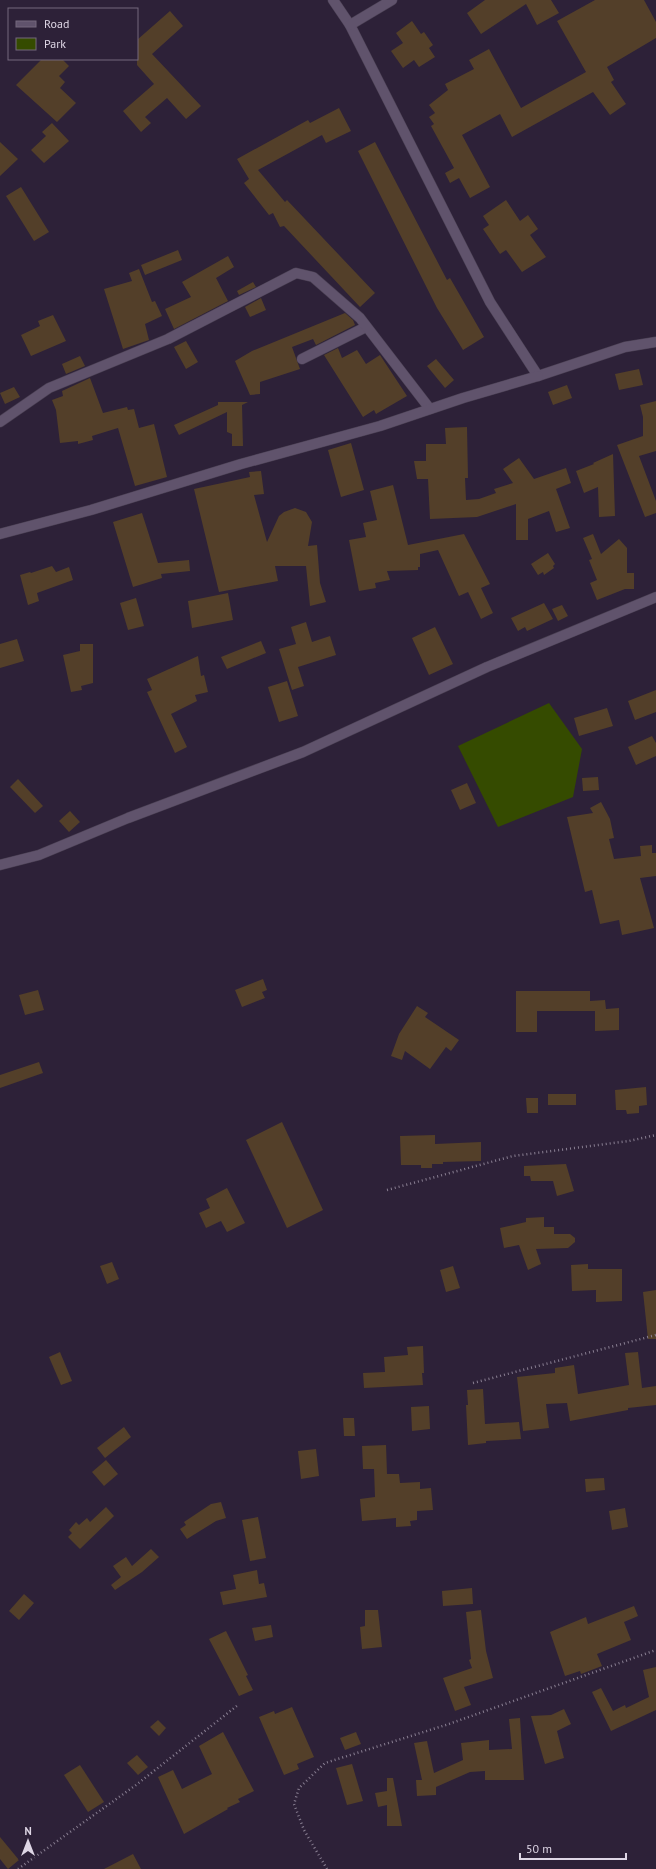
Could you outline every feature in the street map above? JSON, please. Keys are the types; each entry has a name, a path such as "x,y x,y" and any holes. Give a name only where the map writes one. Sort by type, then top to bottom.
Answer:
{"street":[{"path":"333,0 350,26 490,302 538,376"},
{"path":"350,26 392,0"},
{"path":"0,422 49,388 168,338 296,273 313,277 360,318 430,409"},
{"path":"302,359 366,327"},
{"path":"0,534 91,510 241,464 380,426 625,348 656,342"},
{"path":"0,865 39,855 128,818 302,752 487,667 656,597"}],"path":[{"path":"387,1190 513,1156 629,1141 656,1135"},
{"path":"473,1383 656,1335"},
{"path":"327,1869 304,1830 294,1804 299,1788 326,1763 449,1724 656,1650"},
{"path":"18,1869 136,1785 238,1705"}],"green space":[{"path":"549,703 582,749 573,797 498,827 458,746"}],"building":[{"path":"485,0 551,0 559,13 537,25 526,4 481,34 467,13"},
{"path":"595,0 644,0 656,22 656,38 607,67 614,80 611,82 626,104 610,115 593,92 512,137 500,114 462,135 490,187 470,198 459,178 450,183 445,173 454,168 431,126 434,124 429,117 435,113 429,105 448,90 445,84 474,69 469,60 489,49 521,108 586,72 557,21"},
{"path":"170,11 183,26 152,54 201,106 186,119 167,98 145,117 151,123 141,132 123,111 154,84 137,65 138,39"},
{"path":"412,21 421,34 424,32 433,45 429,48 435,57 419,67 414,60 403,68 391,51 403,43 396,33"},
{"path":"41,60 63,60 69,66 59,76 65,82 60,88 76,103 57,122 16,85"},
{"path":"339,108 351,131 326,143 322,135 258,170 285,202 287,200 375,293 360,307 284,226 280,227 273,213 269,215 244,183 249,179 237,159 308,120 310,123"},
{"path":"52,123 69,141 44,163 31,150 46,136 42,132"},
{"path":"0,142 18,159 0,176"},
{"path":"375,142 447,280 450,278 484,337 463,350 437,308 358,151"},
{"path":"21,187 49,232 34,241 6,196"},
{"path":"506,200 520,221 528,215 538,229 530,235 546,257 522,272 506,250 500,254 483,229 489,225 483,216"},
{"path":"178,250 182,260 145,275 141,265"},
{"path":"228,256 234,267 216,278 228,301 174,329 165,309 191,297 182,282"},
{"path":"139,269 152,302 155,301 162,316 145,324 149,340 123,349 104,289 132,281 129,273"},
{"path":"253,282 256,287 239,295 237,291"},
{"path":"261,298 266,310 250,317 245,307"},
{"path":"345,313 353,320 355,325 316,345 313,339 292,347 300,369 260,382 260,394 250,395 235,361 252,351"},
{"path":"53,315 66,341 31,356 21,335 40,326 38,321"},
{"path":"186,341 198,362 186,369 174,347"},
{"path":"338,348 342,358 357,350 366,364 380,355 407,396 376,414 374,410 363,417 324,355"},
{"path":"80,356 85,366 66,374 62,364"},
{"path":"436,359 454,380 445,388 427,366"},
{"path":"639,369 643,385 619,390 615,374"},
{"path":"90,378 103,413 127,407 128,410 134,409 139,428 154,424 167,477 135,486 118,428 92,436 93,440 78,444 78,441 60,443 56,410 52,400 63,396 62,391"},
{"path":"567,385 572,398 553,405 548,392"},
{"path":"14,387 20,397 5,404 0,393"},
{"path":"656,401 656,451 639,456 656,501 656,513 645,517 617,445 643,436 643,417 640,405"},
{"path":"218,402 248,402 242,405 243,446 232,446 232,434 227,432 227,412 179,435 174,425 218,405"},
{"path":"467,427 468,478 465,478 466,500 479,499 496,493 494,489 513,483 503,469 519,458 534,479 566,468 571,483 556,489 570,528 556,532 549,511 528,519 528,540 516,540 516,504 477,517 430,519 428,479 417,479 414,461 426,461 426,444 446,444 445,428"},
{"path":"351,443 364,490 341,497 328,450"},
{"path":"613,454 615,516 599,517 598,487 584,493 576,471"},
{"path":"261,471 264,494 254,495 267,542 279,516 284,512 295,508 306,512 312,522 308,546 317,545 320,583 326,602 310,606 306,566 275,566 278,581 219,592 194,489 250,477 249,472"},
{"path":"393,485 408,545 464,534 490,584 481,588 493,613 481,619 468,592 459,596 438,550 420,554 420,567 418,567 418,570 387,571 390,580 375,583 376,588 359,591 349,540 366,537 363,523 377,520 370,491"},
{"path":"142,513 158,563 189,560 190,571 161,574 162,578 133,587 113,522"},
{"path":"593,534 601,554 619,539 627,548 627,573 634,573 634,589 625,589 597,600 590,583 597,580 589,560 592,559 583,538"},
{"path":"548,553 555,564 553,566 554,568 544,575 543,572 538,575 531,564"},
{"path":"52,566 56,572 69,567 73,580 37,593 39,601 28,605 20,575"},
{"path":"228,593 233,620 192,628 188,601"},
{"path":"136,598 144,626 128,630 120,603"},
{"path":"544,603 553,619 527,631 525,627 518,631 511,618"},
{"path":"562,605 568,616 558,621 552,609"},
{"path":"306,622 312,642 330,636 336,655 298,667 304,686 292,690 279,649 296,644 291,627"},
{"path":"435,627 453,664 429,675 412,638"},
{"path":"17,639 24,661 0,668 0,644"},
{"path":"261,641 266,653 227,669 221,657"},
{"path":"80,644 93,644 93,683 81,686 82,690 71,692 63,655 80,651"},
{"path":"198,656 201,676 204,675 208,692 195,695 197,701 171,714 187,747 175,753 147,692 152,690 147,679"},
{"path":"287,681 298,716 279,722 268,687"},
{"path":"656,690 656,712 635,720 628,701"},
{"path":"607,708 613,726 579,736 574,718"},
{"path":"652,736 656,743 656,756 636,765 628,747"},
{"path":"598,777 599,790 583,791 582,778"},
{"path":"18,779 43,806 35,813 10,787"},
{"path":"467,783 476,803 460,810 451,790"},
{"path":"601,802 610,819 614,838 609,839 614,859 641,856 640,846 652,845 652,853 656,853 656,876 640,878 654,928 622,935 619,920 600,924 592,890 585,892 567,817 593,813 590,808"},
{"path":"70,811 80,822 69,832 59,821"},
{"path":"263,979 267,990 262,992 265,998 242,1007 235,990"},
{"path":"38,990 44,1010 25,1015 19,995"},
{"path":"516,991 590,991 590,1001 605,1000 606,1009 619,1008 619,1030 595,1031 595,1011 537,1011 537,1032 516,1032"},
{"path":"417,1006 428,1013 425,1017 459,1040 451,1051 446,1047 430,1069 405,1051 402,1060 391,1056 399,1034"},
{"path":"39,1062 43,1073 0,1088 0,1075"},
{"path":"646,1087 647,1105 639,1106 639,1113 627,1114 626,1110 616,1110 615,1090"},
{"path":"548,1094 576,1094 576,1105 548,1105"},
{"path":"526,1098 538,1098 538,1113 527,1113"},
{"path":"282,1122 323,1210 287,1228 246,1140"},
{"path":"435,1135 435,1144 481,1142 481,1161 443,1162 443,1164 432,1164 432,1168 421,1168 421,1165 401,1165 400,1136"},
{"path":"566,1164 574,1191 557,1196 553,1181 531,1181 530,1176 524,1176 524,1166"},
{"path":"227,1188 245,1223 227,1232 221,1221 206,1228 199,1213 210,1208 206,1199"},
{"path":"544,1217 544,1227 554,1227 554,1234 570,1234 575,1238 575,1242 568,1248 536,1249 541,1264 528,1270 519,1245 504,1248 500,1228 526,1222 526,1218"},
{"path":"112,1262 119,1279 107,1284 100,1266"},
{"path":"588,1264 588,1269 622,1269 622,1301 596,1302 596,1290 572,1291 571,1265"},
{"path":"453,1266 460,1288 446,1292 440,1270"},
{"path":"656,1290 656,1339 648,1339 643,1292"},
{"path":"423,1346 423,1385 364,1388 363,1373 385,1372 384,1357 408,1355 407,1347"},
{"path":"60,1352 72,1381 61,1385 49,1357"},
{"path":"638,1352 642,1388 656,1386 656,1405 628,1408 628,1410 570,1421 567,1403 546,1404 549,1428 523,1431 517,1377 555,1373 555,1368 574,1365 578,1394 629,1385 625,1353"},
{"path":"483,1389 485,1424 519,1422 521,1439 486,1441 486,1443 468,1445 466,1405 468,1405 467,1390"},
{"path":"429,1406 430,1429 412,1431 411,1407"},
{"path":"343,1418 354,1418 355,1436 344,1436"},
{"path":"124,1427 131,1437 105,1458 97,1448"},
{"path":"386,1445 387,1474 399,1474 400,1483 420,1482 420,1489 431,1488 433,1510 417,1511 417,1520 410,1521 411,1526 396,1527 396,1518 362,1521 360,1499 375,1497 374,1469 363,1469 362,1446"},
{"path":"316,1449 319,1476 301,1479 298,1451"},
{"path":"106,1460 118,1474 104,1486 92,1472"},
{"path":"604,1478 605,1490 586,1492 585,1479"},
{"path":"221,1502 226,1518 216,1521 187,1539 180,1529 186,1525 184,1522 211,1504"},
{"path":"106,1507 114,1516 80,1549 68,1537 72,1533 69,1530 76,1522 79,1525 87,1518 90,1522"},
{"path":"625,1508 628,1527 612,1530 609,1511"},
{"path":"258,1517 266,1558 250,1561 242,1520"},
{"path":"151,1549 159,1557 142,1572 115,1590 111,1585 121,1577 113,1566 126,1557 132,1566"},
{"path":"257,1570 259,1584 264,1583 267,1597 223,1605 220,1592 236,1589 233,1575"},
{"path":"472,1588 473,1604 443,1606 442,1591"},
{"path":"24,1594 34,1603 19,1620 9,1611"},
{"path":"634,1606 638,1616 624,1622 631,1640 597,1654 602,1666 581,1674 580,1671 565,1676 550,1632 586,1617 588,1624"},
{"path":"365,1610 378,1610 382,1647 362,1649 360,1627 365,1626"},
{"path":"481,1610 486,1651 493,1678 464,1687 471,1705 455,1711 443,1678 472,1668 469,1660 471,1659 466,1612"},
{"path":"271,1625 273,1637 255,1641 252,1628"},
{"path":"226,1631 248,1675 246,1676 253,1690 239,1696 209,1639"},
{"path":"656,1667 656,1710 611,1731 592,1692 601,1688 613,1711 625,1705 626,1708 649,1697 643,1670"},
{"path":"292,1707 314,1757 297,1764 299,1769 284,1775 259,1717 274,1711 275,1714"},
{"path":"564,1709 571,1724 557,1731 564,1758 545,1764 531,1716 551,1715"},
{"path":"520,1718 524,1780 485,1780 485,1771 470,1772 436,1787 436,1795 417,1796 416,1780 422,1780 414,1743 427,1741 434,1773 463,1760 461,1743 489,1740 489,1750 512,1749 509,1719"},
{"path":"158,1720 166,1728 159,1736 150,1727"},
{"path":"223,1732 254,1791 238,1799 240,1802 227,1808 228,1809 184,1834 158,1777 173,1770 182,1789 212,1774 199,1746"},
{"path":"356,1732 361,1744 345,1750 340,1738"},
{"path":"137,1755 148,1767 138,1775 127,1763"},
{"path":"352,1764 363,1801 347,1805 336,1768"},
{"path":"80,1765 104,1802 88,1812 64,1775"},
{"path":"387,1778 393,1778 402,1826 387,1826 387,1805 378,1807 375,1793 387,1791"},
{"path":"0,1837 19,1860 8,1869 0,1859"},
{"path":"133,1854 141,1869 104,1869"}]}
